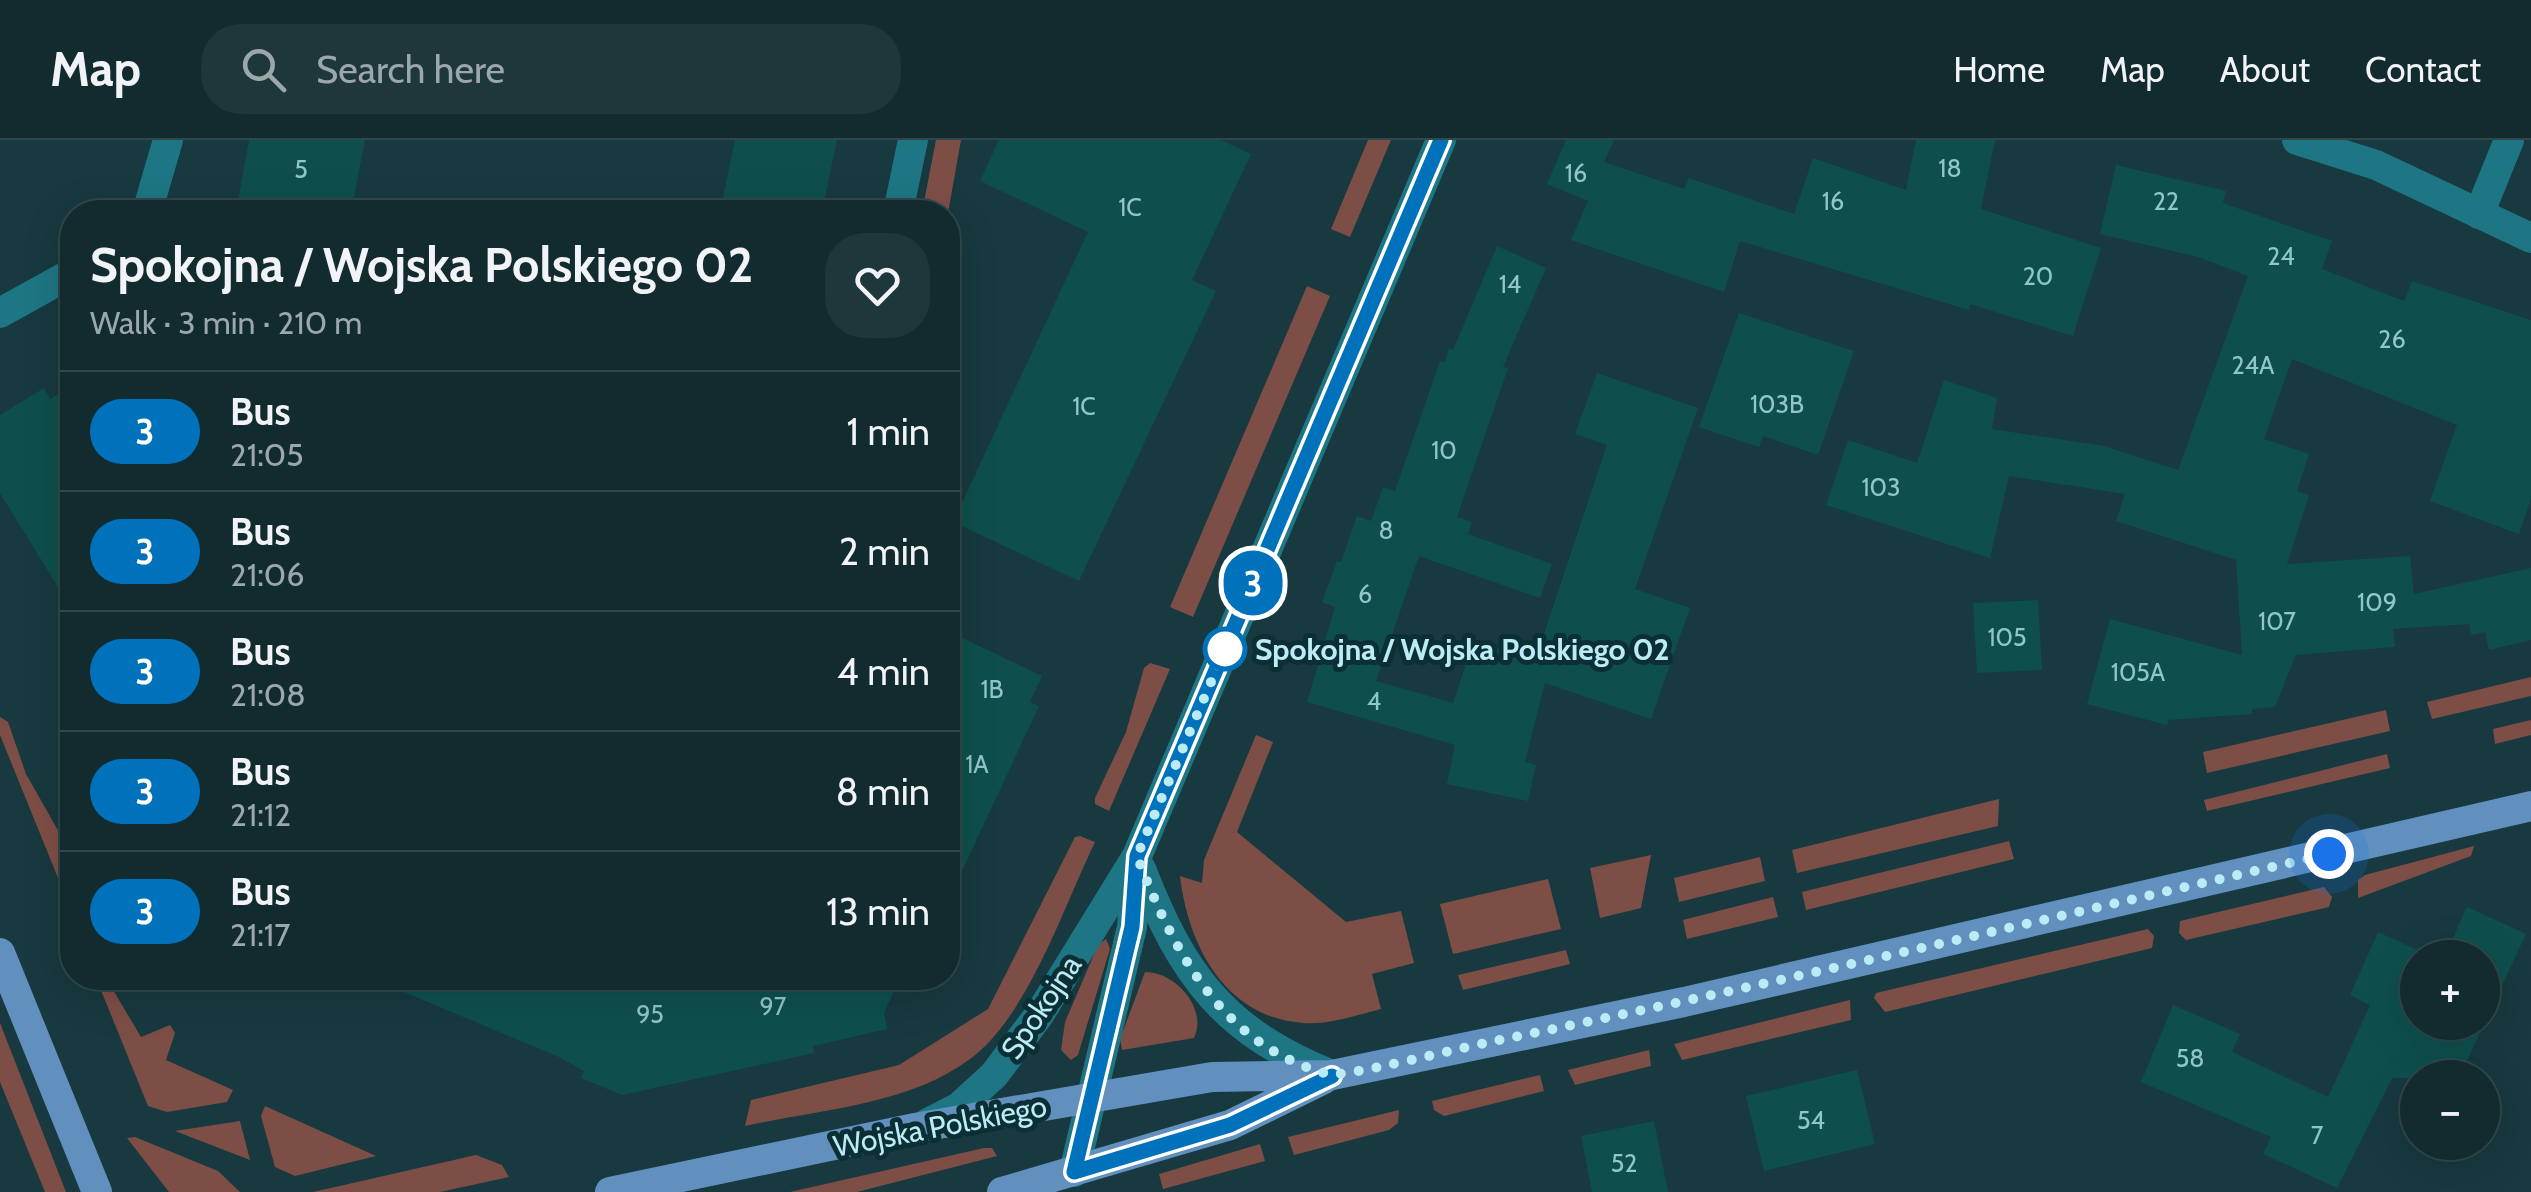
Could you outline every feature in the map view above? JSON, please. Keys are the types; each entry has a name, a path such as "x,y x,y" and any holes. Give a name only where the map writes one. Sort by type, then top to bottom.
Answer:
{"main road":[{"name":"Wojska Polskiego","path":"610,1192 915,1128 1212,1077 1332,1076 1684,1002 2531,806"},
{"path":"0,953 96,1192"},
{"name":"Wojska Polskiego","path":"1002,1192 1230,1125 1332,1076"}],"street":[{"path":"150,200 168,140"},
{"path":"900,200 912,140"},
{"name":"Spokojna","path":"915,1128 959,1107 994,1076 1039,1015 1137,856 1441,140"},
{"path":"2296,140 2376,165 2531,238"},
{"path":"2479,214 2509,140"},
{"path":"0,313 60,280"},
{"path":"1137,856 1159,915 1206,992 1244,1030 1274,1050 1332,1076"},
{"name":"Spokojna","path":"1074,1172 1132,927 1137,856"}],"shaded area":[{"path":"936,140 961,140 950,200 924,200"},
{"path":"1368,140 1391,140 1350,237 1331,229"},
{"path":"1307,286 1330,296 1193,617 1170,607"},
{"path":"1150,663 1170,669 1109,811 1095,804 1095,798 1126,732 1144,668"},
{"path":"2531,677 2531,696 2432,719 2427,702"},
{"path":"2386,710 2390,731 2207,773 2203,752"},
{"path":"0,717 8,722 26,774 60,834 60,879 58,878 0,735"},
{"path":"2531,720 2531,735 2495,744 2493,729"},
{"path":"1256,735 1273,742 1237,832 1346,922 1401,911 1414,963 1372,974 1381,1009 1323,1022 1276,1018 1252,1008 1232,992 1202,952 1184,902 1180,876 1202,883 1204,860"},
{"path":"2387,754 2390,768 2207,811 2204,800"},
{"path":"1999,799 1998,826 1797,873 1792,850"},
{"path":"1075,837 1095,842 1042,959 1009,1017 970,1059 919,1087 891,1096 745,1126 751,1100 899,1065 988,1009"},
{"path":"2009,841 2014,859 1806,910 1802,892"},
{"path":"2474,846 2471,856 2358,898 2358,880 2365,875"},
{"path":"1651,855 1641,908 1600,918 1590,868"},
{"path":"1760,857 1765,881 1679,902 1674,878"},
{"path":"1548,879 1561,929 1453,954 1440,904"},
{"path":"2324,887 2332,897 2329,907 2186,940 2179,933 2180,921"},
{"path":"1773,897 1778,917 1687,939 1683,920"},
{"path":"2148,929 2154,936 2152,948 1885,1012 1874,998 1876,993"},
{"path":"1106,939 1110,949 1078,1055 1071,1060 1061,1050 1065,1022 1098,945"},
{"path":"1566,950 1570,964 1463,990 1458,975"},
{"path":"1145,972 1168,978 1186,994 1197,1015 1194,1038 1122,1050 1120,1039"},
{"path":"101,990 113,990 141,1037 170,1025 175,1033 166,1060 233,1090 227,1102 167,1112 148,1106"},
{"path":"1850,1000 1851,1020 1682,1060 1674,1044"},
{"path":"0,1023 66,1192 45,1192 0,1082"},
{"path":"1649,1050 1651,1066 1575,1085 1568,1070"},
{"path":"1540,1075 1544,1091 1444,1116 1434,1110 1432,1101"},
{"path":"265,1106 376,1156 295,1176 275,1167 261,1116"},
{"path":"1399,1110 1398,1123 1389,1130 1294,1155 1288,1137"},
{"path":"240,1121 250,1160 175,1131"},
{"path":"135,1137 218,1171 240,1192 169,1192 127,1138"},
{"path":"1260,1144 1265,1161 1163,1189 1159,1174"},
{"path":"992,1148 997,1156 857,1192 790,1192"},
{"path":"476,1155 502,1165 509,1177 440,1192 313,1192"}],"building":[{"path":"249,140 365,140 353,200 238,200"},
{"path":"735,140 837,140 824,200 722,200"},
{"path":"999,140 1221,140 1251,154 1192,280 1216,291 1079,581 960,525 960,507 1088,232 980,181"},
{"path":"1566,140 1614,140 1604,162 1684,189 1689,178 1794,214 1813,158 1906,190 1916,140 1995,140 1981,209 2101,248 2073,336 1970,304 1969,310 1740,241 1724,292 1571,240 1588,201 1547,184"},
{"path":"2116,165 2226,191 2223,203 2332,241 2322,269 2404,301 2412,281 2531,320 2531,499 2519,534 2430,501 2457,425 2292,359 2264,439 2309,454 2297,491 2309,495 2287,564 2410,556 2414,594 2531,568 2531,640 2489,650 2485,632 2471,635 2469,624 2393,629 2395,647 2296,655 2275,707 2252,709 2252,714 2168,720 2167,725 2087,704 2110,619 2242,655 2236,560 2116,521 2125,494 2009,476 1990,558 1826,505 1848,440 1917,463 1944,380 1997,398 1992,429 2104,446 2178,470 2248,276 2198,257 2100,234"},
{"path":"1497,246 1546,268 1503,367 1508,368 1457,517 1472,522 1468,534 1552,564 1540,598 1419,556 1376,681 1453,703 1474,640 1535,661 1607,445 1575,434 1597,373 1698,408 1635,589 1690,608 1651,719 1545,683 1525,762 1536,765 1528,801 1447,784 1455,745 1307,702 1335,607 1322,602 1337,561 1341,562 1357,516 1371,521 1383,487 1395,491 1440,361 1445,362 1449,348 1453,350"},
{"path":"1739,313 1854,351 1818,455 1763,436 1759,447 1699,427"},
{"path":"44,388 50,399 60,393 60,590 0,493 0,415"},
{"path":"2038,600 2042,670 1977,673 1973,603"},
{"path":"960,637 1042,676 1030,702 1039,706 960,875"},
{"path":"2467,907 2526,934 2500,990 2500,940 2452,940"},
{"path":"2378,932 2400,942 2400,1040 2477,1040 2467,1060 2400,1060 2400,1078 2392,1078 2337,1188 2263,1154 2271,1137 2141,1082 2173,1005 2240,1034 2232,1052 2328,1097 2370,1005 2350,995"},
{"path":"399,990 895,990 884,1013 887,1029 813,1046 814,1053 622,1095 581,1078 584,1071"},
{"path":"1857,1070 1875,1144 1764,1171 1746,1096"},
{"path":"1654,1121 1668,1192 1592,1192 1581,1136"}],"bus line":[{"name":"3","path":"1332,1076 1230,1125 1074,1172 1132,927 1137,856 1441,140"}],"place":[{"name":"Spokojna / Wojska Polskiego 02","path":"1225,649"}],"route":[{"path":"1225,649 1137,856 1159,915 1184,964 1206,992 1244,1030 1274,1050 1332,1076 1684,1002 2329,854"}]}
